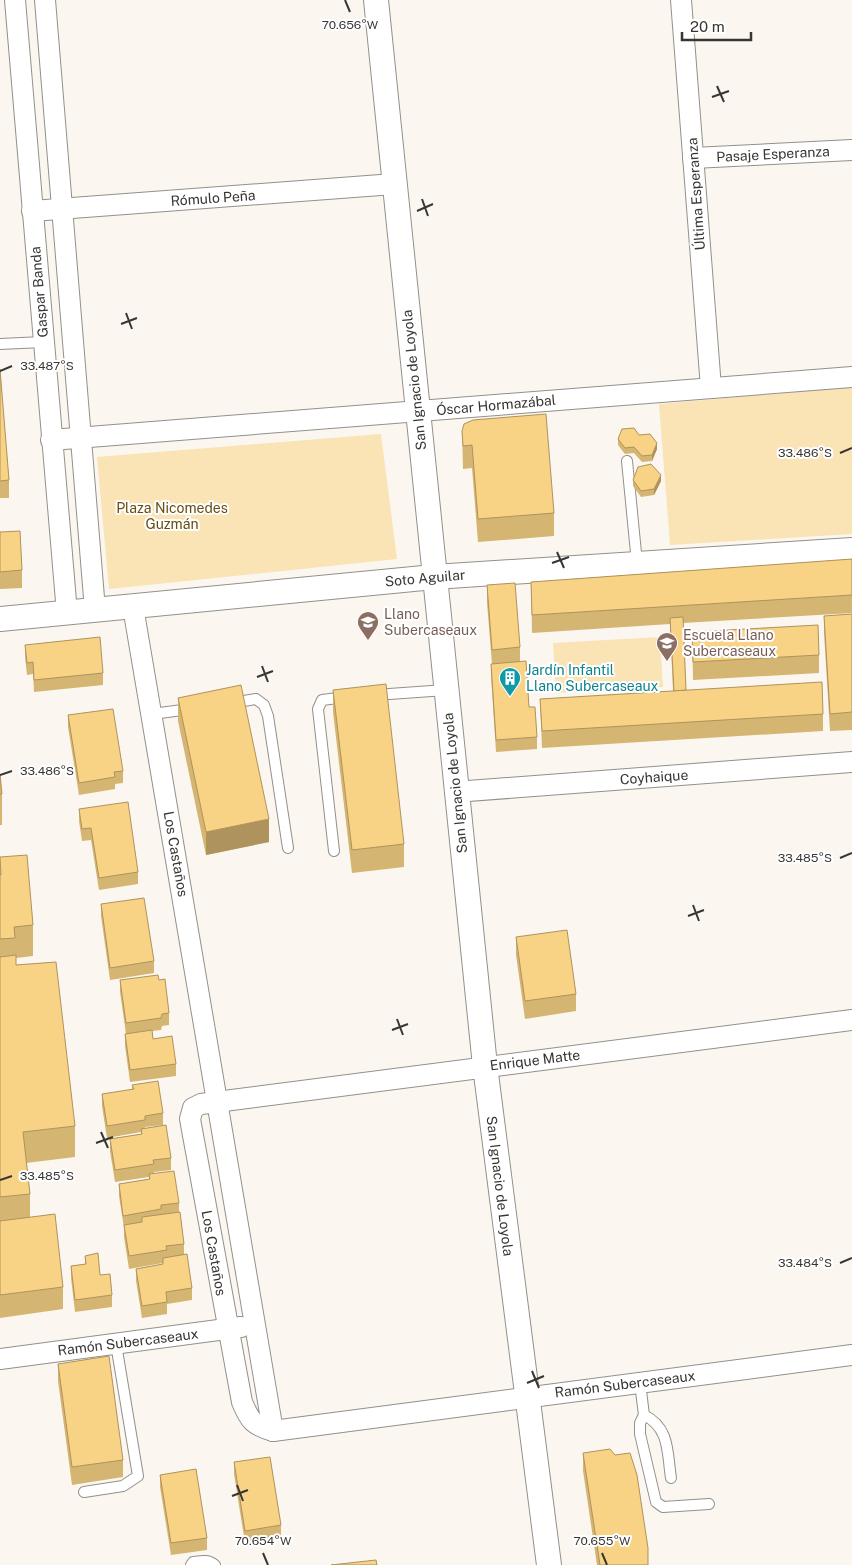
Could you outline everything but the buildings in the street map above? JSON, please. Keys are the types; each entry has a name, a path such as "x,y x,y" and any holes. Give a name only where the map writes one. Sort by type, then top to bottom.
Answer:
{"street":[{"name":"Gaspar Banda","path":"15,0 67,613"},
{"path":"45,0 95,610"},
{"name":"San Ignacio de Loyola","path":"376,0 455,792 485,1066 549,1565"},
{"name":"Última Esperanza","path":"681,0 710,388"},
{"name":"Pasaje Esperanza","path":"693,158 852,150"},
{"name":"Rómulo Peña","path":"32,211 394,184"},
{"name":"Óscar Hormazábal","path":"51,440 852,376"},
{"name":"Soto Aguilar","path":"0,620 434,577 852,550"},
{"name":"Los Castaños","path":"133,607 273,1431"},
{"name":"Coyhaique","path":"455,792 852,762"},
{"name":"Enrique Matte","path":"218,1101 852,1020"},
{"name":"Los Castaños","path":"218,1101 201,1104 193,1108 190,1119 242,1402 252,1422 273,1431"},
{"name":"Ramón Subercaseaux","path":"0,1359 255,1325"},
{"name":"Ramón Subercaseaux","path":"273,1431 852,1355"}],"lane":[{"path":"0,344 43,342"},
{"path":"627,461 636,563"},
{"path":"334,851 318,709 322,700 446,690"},
{"path":"220,705 256,699 264,705 268,716 288,848"},
{"path":"152,714 202,707"},
{"path":"84,1492 123,1486 138,1476 116,1344"},
{"path":"640,1382 644,1415 640,1423 640,1434 656,1502 663,1507 709,1504"},
{"path":"644,1415 662,1430 670,1478"},
{"path":"191,1565 193,1562 211,1561 215,1565"}],"green space":[{"path":"852,387 852,534 670,545 659,404"},
{"name":"Plaza Nicomedes Guzmán","path":"381,434 397,559 109,589 97,457"},
{"path":"660,637 663,687 556,693 553,643"}],"place":[{"name":"Llano Subercaseaux","path":"368,641"},
{"name":"Escuela Llano Subercaseaux","path":"667,662"},
{"name":"Jardín Infantil Llano Subercaseaux","path":"510,697"}]}
